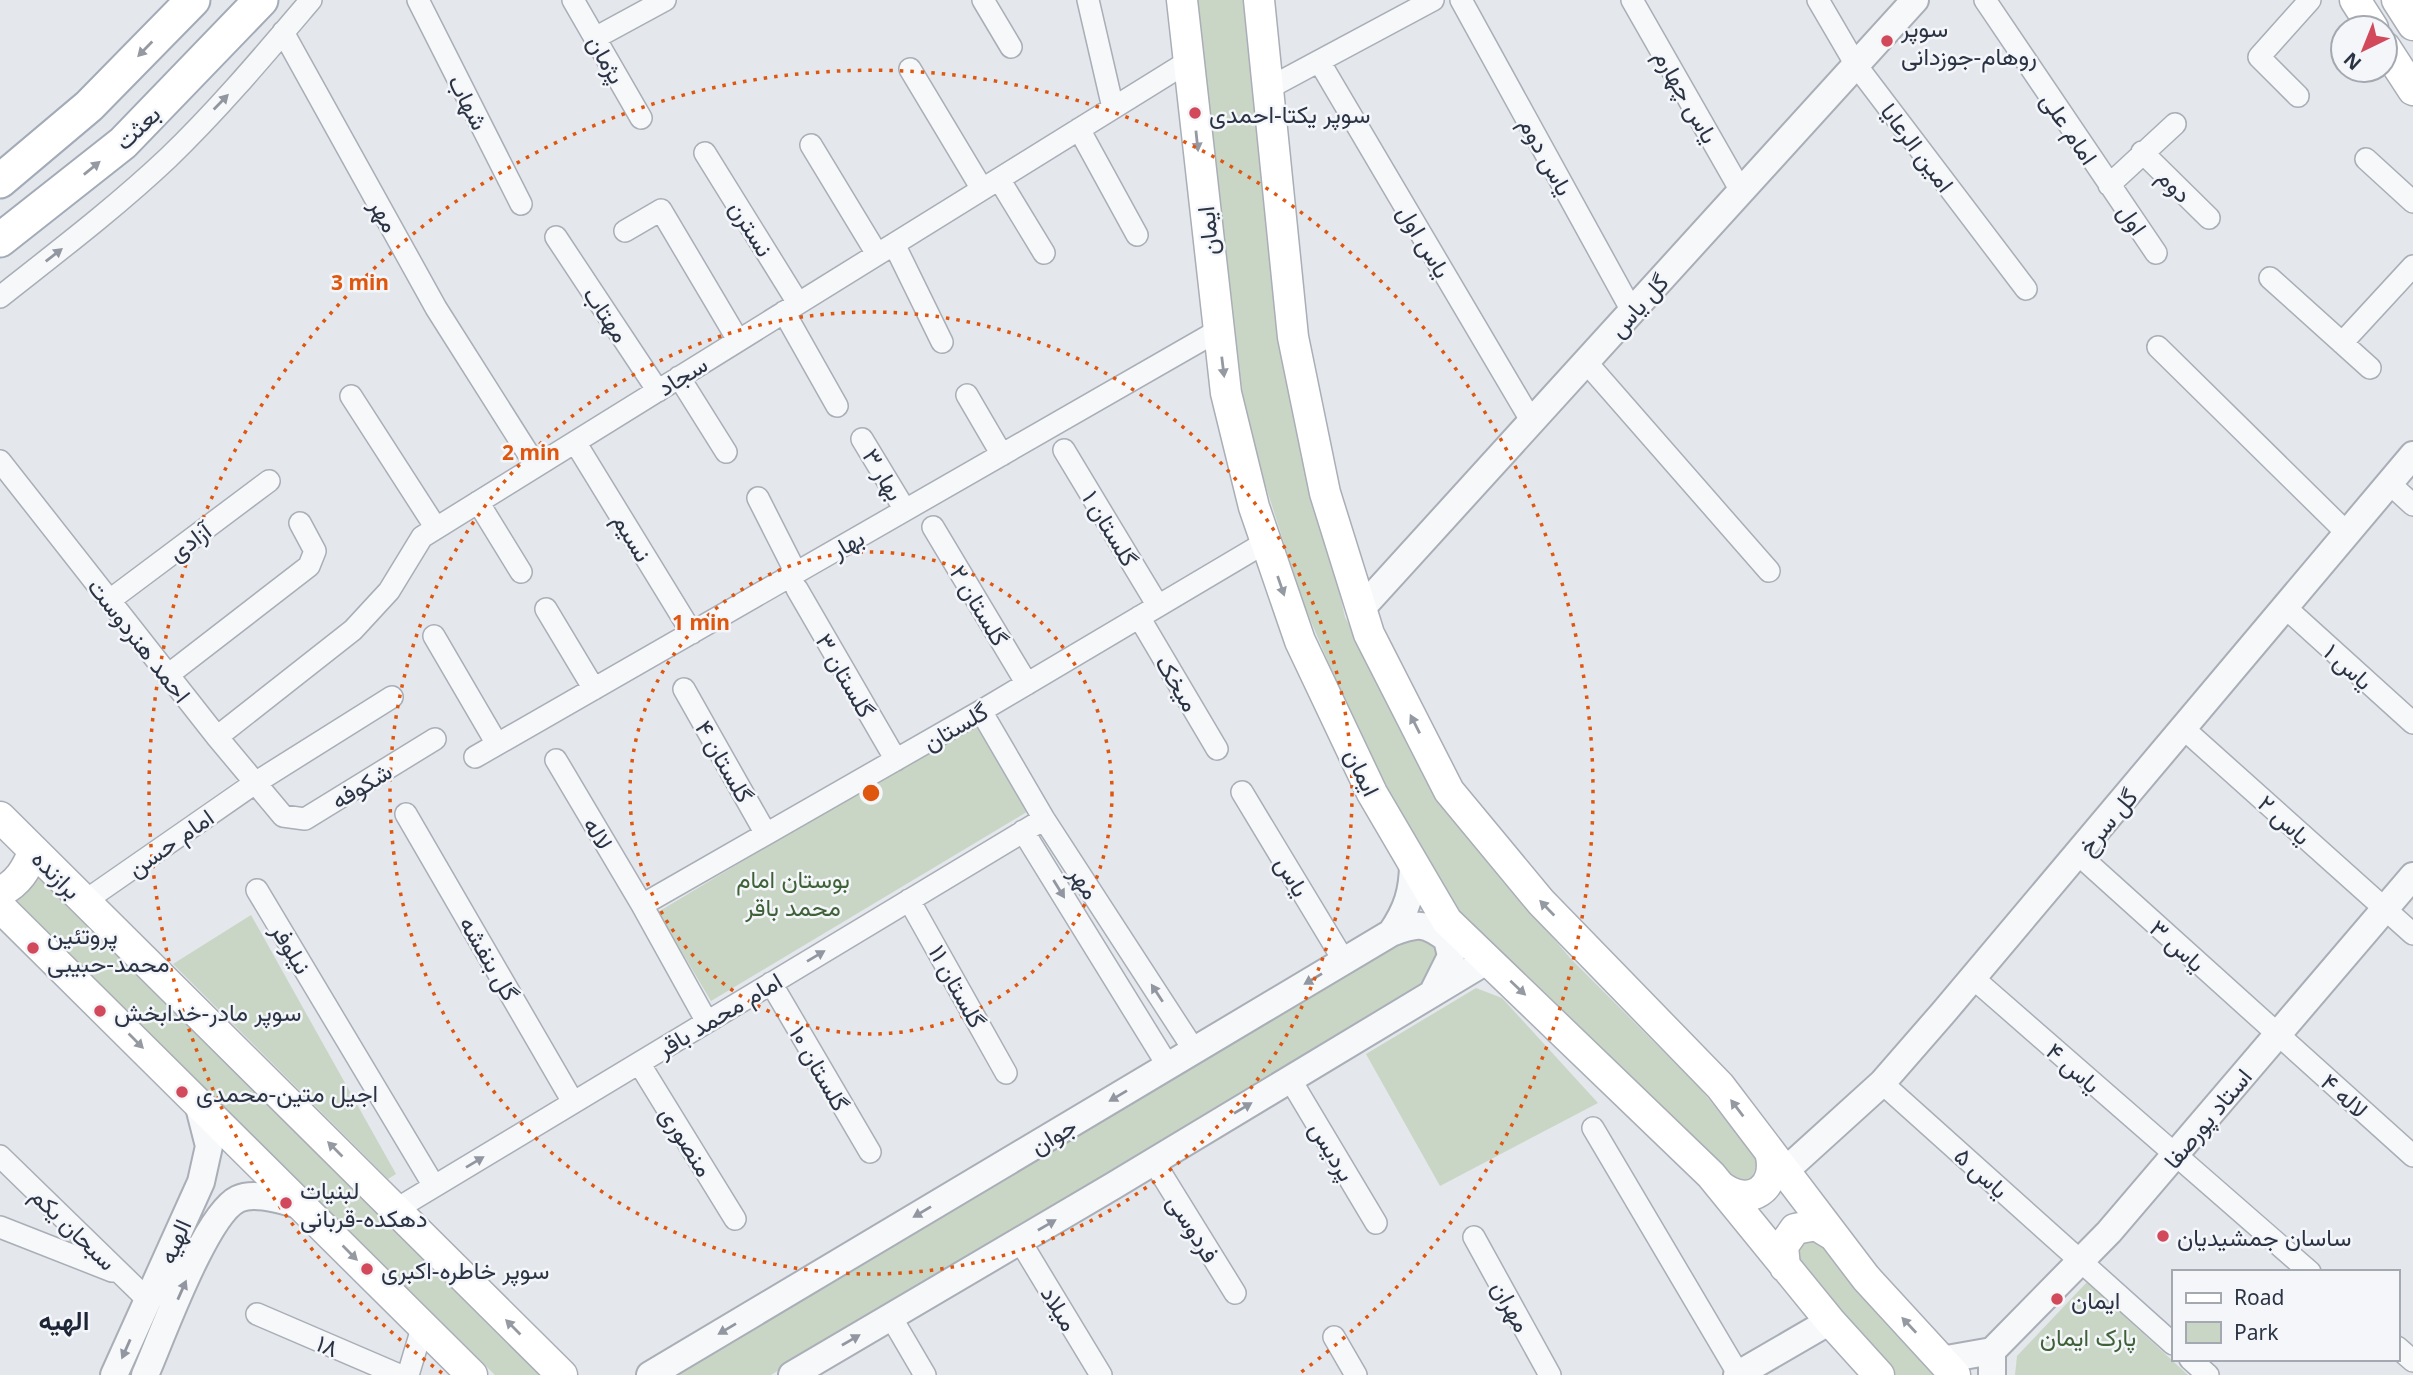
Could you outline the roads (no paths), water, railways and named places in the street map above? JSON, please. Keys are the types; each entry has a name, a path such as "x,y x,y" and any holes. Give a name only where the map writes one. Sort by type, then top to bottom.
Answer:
{"main road":[{"name":"بعثت","path":"0,181 89,106 193,0"},
{"name":"بعثت","path":"6,223 123,143 261,0"},
{"name":"ایمان","path":"1182,0 1226,393 1254,507 1300,641 1372,793 1447,921 1720,1185 1830,1321 1879,1375"},
{"path":"1259,0 1293,337 1325,493 1370,634 1449,791 1541,902 1720,1086 1866,1278 1948,1368"},
{"path":"2398,0 2413,25"},
{"path":"2399,68 2413,90"},
{"name":"برازنده","path":"0,817 562,1375"},
{"path":"0,892 10,887 26,871 34,851"},
{"path":"0,907 472,1375"},
{"path":"1720,1185 1729,1193 1754,1195 1765,1188 1771,1177 1773,1164 1777,1162"},
{"path":"1785,1267 1783,1246 1795,1229 1816,1225 1834,1236"}],"street":[{"path":"0,297 78,236 168,157 311,0"},
{"name":"شهاب","path":"418,0 521,205"},
{"name":"پژمان","path":"573,0 641,118"},
{"path":"595,38 666,0"},
{"path":"983,0 1011,47"},
{"path":"1088,0 1113,108"},
{"path":"1267,89 1433,0"},
{"name":"یاس دوم","path":"1461,0 1632,311"},
{"name":"یاس چهارم","path":"1632,0 1741,191"},
{"name":"امین الرعایا","path":"1818,0 1856,65 2026,289"},
{"name":"گل یاس","path":"1361,610 1915,0"},
{"name":"امام علی","path":"1985,0 2109,186"},
{"path":"2298,96 2259,57 2310,0"},
{"name":"مهر","path":"284,32 436,308 536,466"},
{"name":"سجاد","path":"217,737 354,630 389,591 422,537 1189,61"},
{"name":"یاس اول","path":"1319,61 1532,422"},
{"path":"910,69 991,184 1044,253"},
{"path":"2109,186 2142,152 2175,124"},
{"path":"1079,129 1137,234"},
{"path":"811,145 885,249 942,342"},
{"name":"دوم","path":"2142,152 2209,218"},
{"name":"نسترن","path":"705,153 791,308 837,407"},
{"path":"2366,159 2413,202"},
{"name":"اول","path":"2109,186 2156,253"},
{"path":"625,231 661,210 738,340"},
{"name":"مهتاب","path":"556,237 658,390"},
{"path":"2342,343 2413,266"},
{"path":"2270,278 2370,368"},
{"name":"بهار","path":"475,757 692,633 796,581 905,510 1219,330"},
{"path":"2158,347 2347,533"},
{"path":"1586,362 1769,571"},
{"path":"679,377 726,452"},
{"path":"967,395 1002,454"},
{"path":"351,396 436,528"},
{"name":"بهار ۳","path":"862,439 905,510"},
{"name":"نسیم","path":"575,442 692,633"},
{"name":"گلستان ۱","path":"1064,450 1158,606"},
{"name":"گل سرخ","path":"1777,1162 1882,1083 2079,855 2413,455"},
{"name":"احمد هنردوست","path":"0,461 217,737 283,816"},
{"name":"آزادی","path":"110,600 269,481"},
{"path":"2389,483 2413,505"},
{"name":"گلستان ۳","path":"758,498 796,581 895,760"},
{"path":"478,502 521,572"},
{"path":"169,675 309,566 315,551 300,523"},
{"name":"گلستان ۲","path":"933,527 1027,684"},
{"name":"گلستان","path":"642,905 981,711 1266,542"},
{"name":"یاس ۱","path":"2286,608 2413,723"},
{"path":"546,609 594,689"},
{"name":"میخک","path":"1139,617 1217,749"},
{"path":"435,636 497,744"},
{"name":"گلستان ۴","path":"684,689 766,834"},
{"name":"امام حسن","path":"85,901 256,783 392,697"},
{"name":"مهر","path":"981,711 1044,818 1194,1050"},
{"name":"یاس ۲","path":"2184,729 2413,934"},
{"name":"شکوفه","path":"283,816 305,819 435,739"},
{"name":"لاله","path":"556,760 642,905 707,1022"},
{"name":"یاس","path":"1242,792 1344,961"},
{"name":"گل بنفشه","path":"406,814 573,1102"},
{"name":"امام محمد باقر","path":"395,1210 1044,818"},
{"name":"مهر","path":"1023,831 1168,1066"},
{"name":"یاس ۳","path":"2079,855 2277,1035"},
{"name":"جوان","path":"650,1375 1391,933 1406,912 1413,884 1413,863"},
{"name":"استاد پورصفا","path":"1992,1363 2175,1155 2413,876"},
{"name":"نیلوفر","path":"257,890 434,1186"},
{"name":"گلستان ۱۱","path":"909,900 1006,1073"},
{"path":"1391,933 1416,924 1432,928 1447,939 1451,956 1432,993"},
{"path":"793,1375 1154,1162 1488,960"},
{"name":"یاس ۴","path":"1973,978 2308,1270"},
{"name":"گلستان ۱۰","path":"771,983 870,1152"},
{"name":"لاله ۴","path":"2277,1035 2413,1156"},
{"name":"منصوری","path":"639,1063 735,1219"},
{"name":"پردیس","path":"1290,1079 1376,1223"},
{"name":"یاس ۵","path":"1882,1083 2172,1343"},
{"name":"الهیه","path":"114,1375 197,1192 209,1146 198,1103"},
{"path":"1593,1128 1738,1375 1830,1321"},
{"name":"سبحان یکم","path":"0,1156 148,1300"},
{"name":"فردوسی","path":"1154,1162 1235,1293"},
{"path":"197,1192 207,1184 219,1189 224,1211"},
{"name":"الهیه","path":"145,1375 203,1244 224,1211 239,1198 260,1197 302,1206"},
{"path":"0,1227 121,1274"},
{"name":"مهران","path":"1474,1237 1550,1375"},
{"name":"میلاد","path":"1020,1241 1101,1375"},
{"name":"۱۸","path":"257,1314 399,1375"},
{"path":"891,1317 925,1375"},
{"path":"408,1375 423,1325"},
{"path":"1334,1337 1356,1375"},
{"path":"2399,1349 2413,1361"},
{"path":"2192,1361 2208,1375"},
{"path":"1948,1368 1992,1363"}],"place":[{"name":"سوپر روهام-جوزدانی","path":"1887,41"},
{"name":"سوپر یکتا-احمدی","path":"1195,113"},
{"name":"پروتئین محمد-حبیبی","path":"33,948"},
{"name":"سوپر مادر-خدابخش","path":"100,1011"},
{"name":"اجیل متین-محمدی","path":"182,1092"},
{"name":"لبنیات دهکده-قربانی","path":"286,1203"},
{"name":"ساسان جمشیدیان","path":"2163,1236"},
{"name":"سوپر خاطره-اکبری","path":"367,1269"},
{"name":"ایمان","path":"2057,1299"}],"district":[{"name":"الهیه","path":"64,1320"}],"park label":[{"name":"بوستان امام محمد باقر","path":"793,892"},
{"name":"پارک ایمان","path":"2088,1336"}]}
